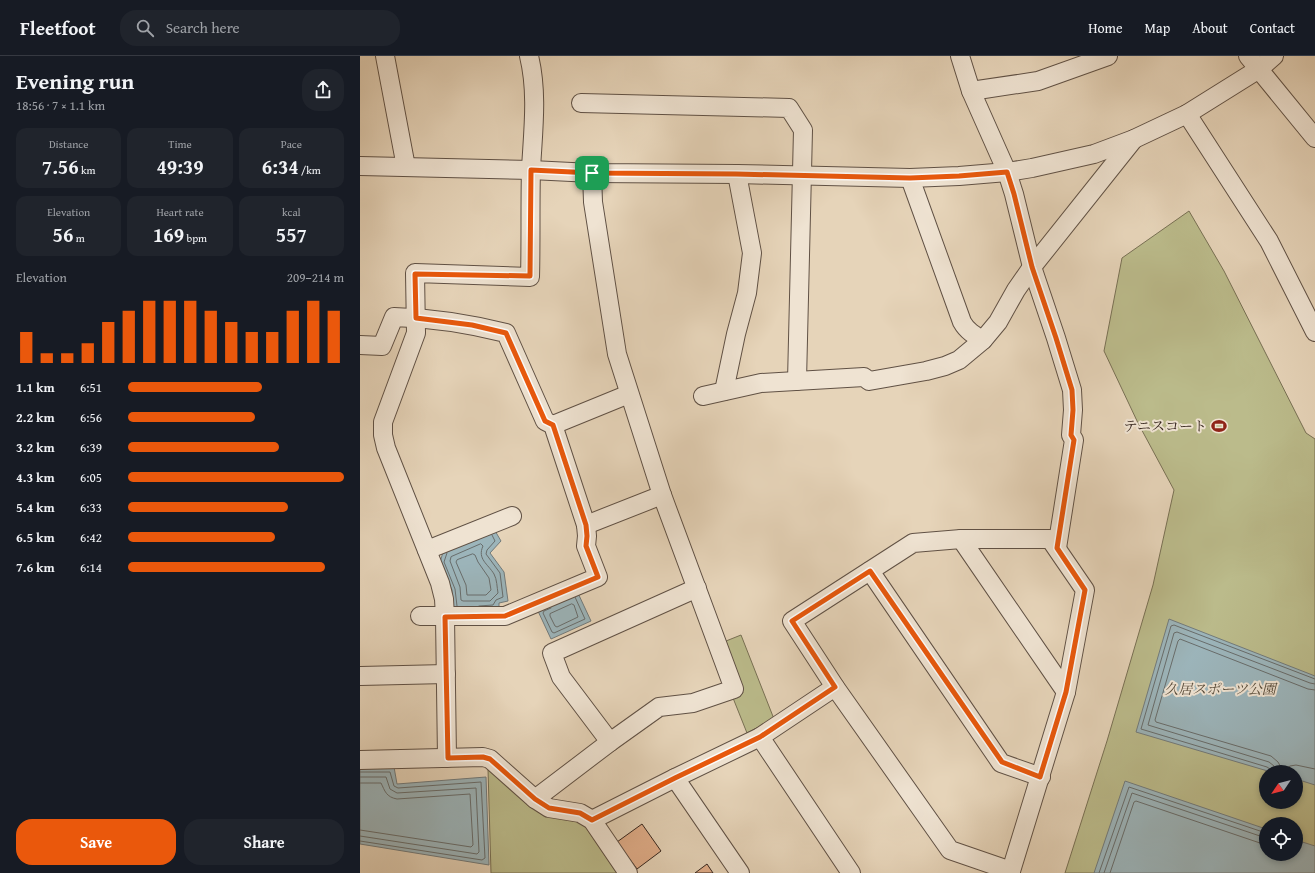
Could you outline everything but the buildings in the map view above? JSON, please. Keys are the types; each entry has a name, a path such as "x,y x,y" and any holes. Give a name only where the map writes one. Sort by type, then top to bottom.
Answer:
{"street":[{"path":"385,56 406,167"},
{"path":"448,758 444,599 440,583 386,448 383,435 383,422 416,333 415,274 530,276 531,170 535,98 534,82 529,56"},
{"path":"960,56 971,91 1007,172 1032,267 1072,390 1073,410 1071,435 1074,440 1057,548"},
{"path":"971,91 1038,81 1108,56"},
{"path":"360,166 592,173 736,174 910,178 1007,172 1094,154 1134,139 1187,114 1253,62 1274,56"},
{"path":"1253,62 1315,138"},
{"path":"581,103 789,108 803,130 796,381"},
{"path":"1187,114 1269,241 1315,332"},
{"path":"703,396 761,383 864,377 869,381 926,371 945,366 959,360 983,340 998,322 1016,290 1032,267 1134,139"},
{"path":"535,799 659,707 693,703 734,689 662,495 617,354 593,202 592,173"},
{"path":"724,391 747,293 752,253 736,174"},
{"path":"910,178 962,322 965,328 983,340"},
{"path":"360,345 382,346 394,317 416,318 472,325 506,333 545,421 553,425 586,525 586,546 598,577 505,616 420,616"},
{"path":"553,425 630,394"},
{"path":"586,525 662,495"},
{"path":"427,550 512,516"},
{"path":"961,539 1066,692"},
{"path":"961,539 1050,539 1057,548 1085,590 1066,692 1011,872 950,850 835,687 792,621 913,543 961,539"},
{"path":"870,571 1002,762 1040,777"},
{"path":"610,742 561,677 552,653 697,588"},
{"path":"360,676 446,674"},
{"path":"592,820 760,737 835,687"},
{"path":"760,737 851,873"},
{"path":"360,760 483,757 490,759 535,799 549,808 580,813 592,820 628,873"},
{"path":"675,778 740,873"}],"green space":[{"name":"久居スポーツ公園","path":"1189,211 1224,271 1306,433 1315,439 1315,873 1065,873 1107,741 1153,585 1174,490 1138,423 1104,351 1122,258"},
{"path":"741,635 774,719 747,733 733,698 743,693 726,641"},
{"path":"488,769 542,814 577,821 585,826 617,873 491,873"}],"water":[{"path":"494,529 501,541 490,553 504,572 508,601 499,603 499,609 453,611 452,590 440,562 444,549"},
{"path":"577,591 591,621 551,639 537,609"},
{"path":"1169,619 1315,676 1315,785 1303,781 1303,765 1259,765 1259,768 1136,732"},
{"path":"394,767 397,784 486,777 489,865 360,844 360,769"},
{"path":"1125,781 1259,827 1259,861 1303,861 1303,842 1315,846 1315,873 1094,873"}],"place":[{"name":"テニスコート","path":"1219,426"}],"route":[{"path":"531,170 592,173 736,174 910,178 1007,172 1032,267 1072,390 1073,410 1071,435 1074,440 1057,548 1085,590 1066,692 1040,777 1002,762 870,571 792,621 835,687 760,737 592,820 580,813 549,808 535,799 490,759 483,757 448,758 445,617 505,616 598,577 586,546 586,525 553,425 545,421 506,333 472,325 416,318 415,274 530,276 531,170"}]}
